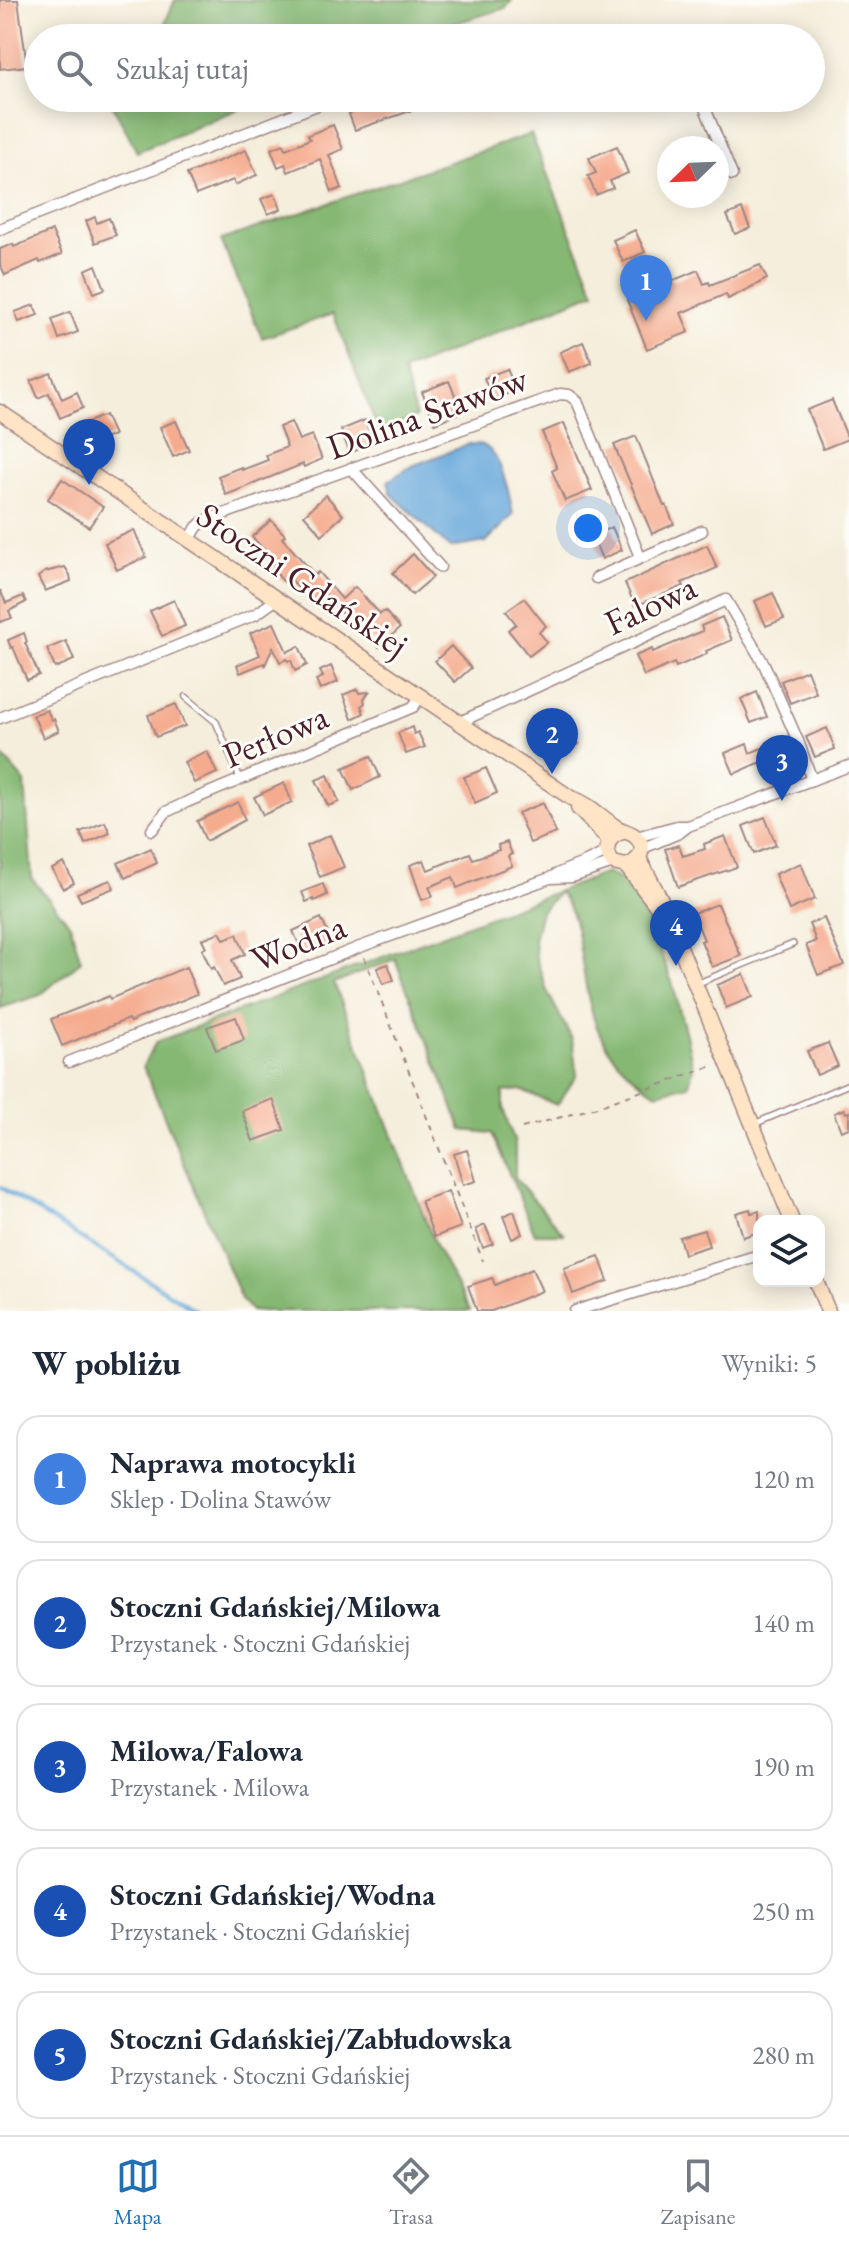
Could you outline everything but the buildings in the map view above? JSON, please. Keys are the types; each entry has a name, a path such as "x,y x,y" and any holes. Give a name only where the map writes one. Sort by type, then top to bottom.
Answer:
{"street":[{"path":"0,229 299,112"},
{"path":"707,112 732,175"},
{"name":"Dolina Stawów","path":"190,539 204,521 560,394 569,395 577,401 640,557"},
{"name":"Stoczni Gdańskiej","path":"0,412 571,798 584,802 635,844 790,1215"},
{"path":"351,468 440,567"},
{"path":"596,578 702,531"},
{"path":"0,718 256,614 277,599"},
{"name":"Falowa","path":"460,722 726,600 764,664 812,780"},
{"name":"Perłowa","path":"152,830 166,812 413,707 422,695"},
{"path":"635,844 632,865 614,855 613,836 635,844 679,833 688,826 849,767"},
{"name":"Stoczni Gdańskiej","path":"571,798 668,920"},
{"name":"Wodna","path":"69,1062 360,947 550,878 567,868 614,855"},
{"path":"575,1311 753,1257"},
{"path":"818,1287 828,1311"}],"lane":[{"path":"186,697 216,722 240,779"},
{"path":"695,984 793,944"},
{"path":"753,1124 849,1084"}],"path":[{"path":"360,947 483,1261"},
{"path":"522,1128 597,1107 727,1061"}],"green space":[{"path":"175,0 512,0 506,8 453,24 165,24"},
{"path":"116,112 231,112 137,152"},
{"path":"531,134 595,292 403,371 416,417 379,432 333,314 262,338 221,240"},
{"path":"0,753 25,782 32,879 70,924 81,961 40,995 0,1008"},
{"path":"606,873 620,879 648,919 673,985 687,1039 693,1068 689,1085 657,1093 620,1064 608,1048 593,1014 574,919 559,892 541,911 534,940 547,991 572,1039 577,1075 557,1105 521,1090 503,1092 503,1109 515,1143 515,1178 564,1234 535,1234 492,1133 462,1130 395,959 334,983 436,1247 470,1311 251,1311 241,1299 143,1066 156,1042"}],"water":[{"path":"469,444 482,445 495,456 504,476 513,515 486,542 450,548 391,494 388,481 412,466"}],"waterway":[{"path":"0,1187 197,1311"}],"place":[{"name":"Naprawa motocykli","path":"646,321"},
{"name":"Stoczni Gdańskiej/Zabłudowska","path":"89,485"},
{"name":"Stoczni Gdańskiej/Milowa","path":"552,774"},
{"name":"Milowa/Falowa","path":"782,801"},
{"name":"Stoczni Gdańskiej/Wodna","path":"676,966"}]}
